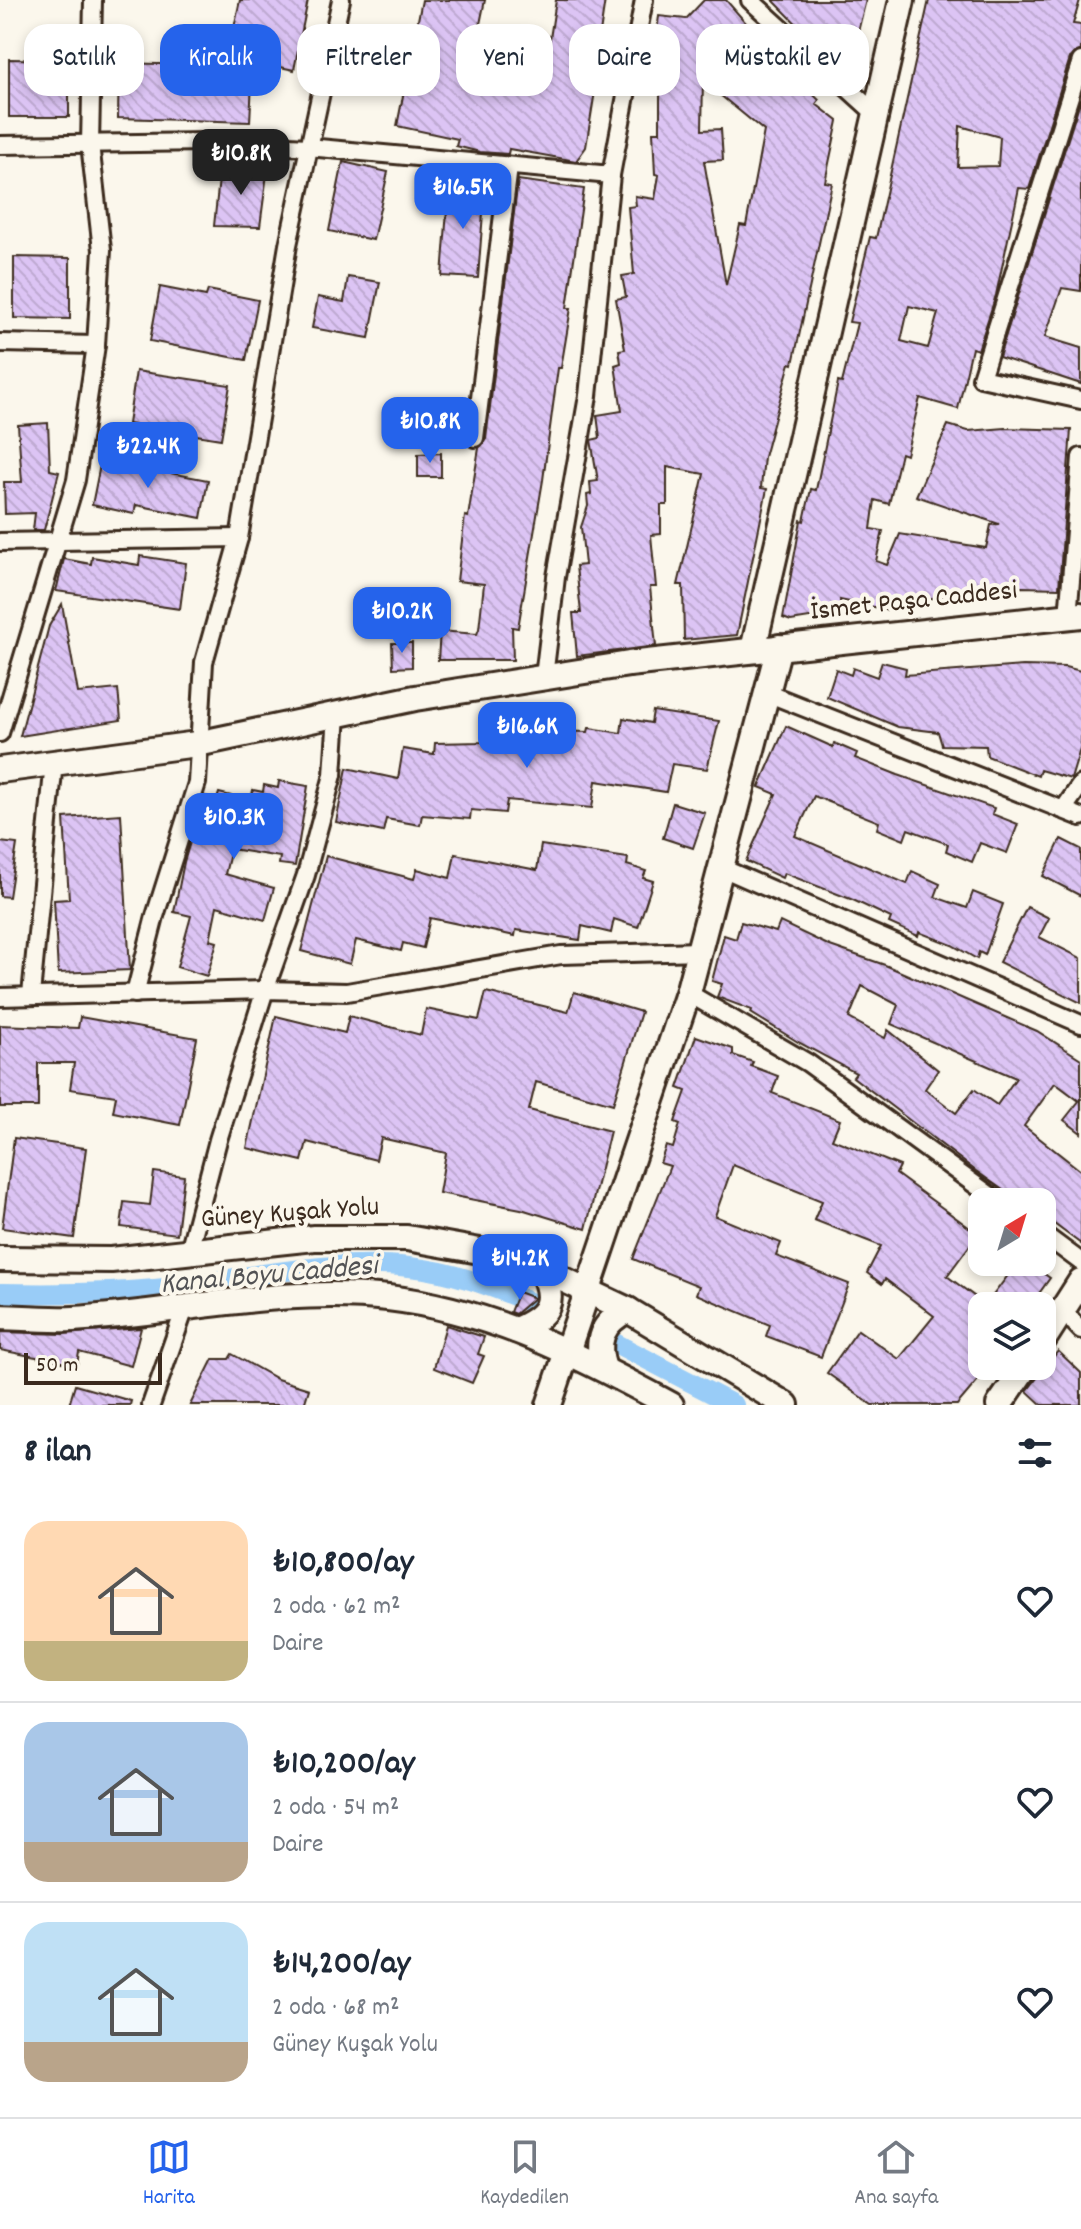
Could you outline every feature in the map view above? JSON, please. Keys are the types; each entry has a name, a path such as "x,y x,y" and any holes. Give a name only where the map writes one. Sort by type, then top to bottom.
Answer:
{"main road":[{"path":"753,650 902,0"},
{"name":"İsmet Paşa Caddesi","path":"0,770 197,744 337,714 544,677 779,647 1075,616"},
{"path":"549,1405 688,993 779,647"},
{"name":"Güney Kuşak Yolu","path":"0,1259 111,1260 314,1238 407,1238 491,1253 541,1269 628,1310 786,1405"},
{"path":"516,1330 536,1321 547,1307 550,1289 541,1269"},
{"path":"1056,1321 1081,1281"},
{"path":"0,1317 70,1319 305,1295 388,1298 465,1312 516,1330 567,1351 671,1405"},
{"path":"604,1369 598,1350 601,1332 612,1318 628,1310"},
{"path":"999,1405 1016,1380"}],"street":[{"path":"0,733 76,480 96,345 102,250 90,144 93,0"},
{"path":"135,994 155,916 197,783 204,662 239,538 288,245 341,0"},
{"path":"544,677 556,577 588,396 611,175 644,0"},
{"path":"750,0 876,114"},
{"path":"1081,61 981,378 1081,400"},
{"path":"0,145 207,142 308,147 611,175"},
{"path":"475,438 509,167"},
{"path":"0,343 96,345"},
{"path":"1075,616 1081,457"},
{"path":"0,542 239,538"},
{"path":"767,693 1081,817"},
{"path":"189,1251 218,1140 265,990 306,875 333,775 337,714"},
{"path":"31,995 54,762"},
{"path":"1063,810 1081,784"},
{"path":"722,868 1081,1024"},
{"path":"0,997 265,990 347,992 561,955 700,951"},
{"path":"688,993 808,1063 980,1188"},
{"path":"1056,1243 1081,1262"},
{"path":"151,1405 185,1308"},
{"path":"1063,1311 1081,1330"}],"building":[{"path":"240,0 308,0 303,24 297,24 294,70 281,67 281,24 235,24"},
{"path":"422,0 485,0 480,24 456,24 456,96 553,96 552,24 556,0 605,0 601,24 569,24 569,96 594,96 586,147 576,161 509,149 508,154 480,152 456,146 458,139 397,126 403,96 440,96 440,24 417,24"},
{"path":"704,0 726,0 747,24 696,24 696,96 703,96 702,130 721,129 723,160 704,161 726,285 740,225 746,226 764,131 721,96 815,96 819,100 816,104 838,121 825,182 832,183 793,364 790,363 764,457 761,488 767,489 737,635 684,640 683,585 678,585 704,474 667,467 667,505 661,505 661,534 651,535 656,587 650,587 656,646 577,656 573,613 581,613 576,566 585,565 581,527 588,506 587,495 591,494 590,482 598,481 591,440 600,438 597,415 622,411 615,365 621,363 619,350 625,349 616,299 626,297 622,276 634,274 628,207 636,206 635,196 655,199 659,175 655,174 653,132 660,132 660,96 680,96 680,24 658,24 659,16 686,19"},
{"path":"773,0 866,0 860,24 797,24"},
{"path":"929,0 1080,0 1073,24 1081,25 1081,50 1070,58 1029,189 1019,188 996,295 978,350 972,348 958,409 920,398 906,455 901,453 889,504 875,500 871,529 883,531 876,561 887,565 900,534 986,548 991,525 999,524 916,496 948,425 968,431 1006,428 1071,430 1059,588 1022,587 925,599 910,596 909,603 891,600 889,610 840,600 841,613 791,621 783,618 801,520 804,521 811,489 816,490 838,382 842,383 857,323 849,322 870,237 876,238","holes":["960,126 1000,137 998,166 958,167","909,306 938,313 928,348 901,341"]},
{"path":"9,59 24,59 24,96 69,96 69,117 9,117"},
{"path":"144,64 160,64 160,96 251,96 250,122 118,118 118,96 144,96"},
{"path":"1081,98 1081,291 1062,288 1045,337 1081,348 1081,384 999,357"},
{"path":"343,162 388,172 373,240 329,231"},
{"path":"268,166 260,227 214,226 220,169"},
{"path":"518,180 584,189 567,308 571,308 561,368 558,368 543,480 518,628 512,627 513,660 438,660 440,631 477,634 479,629 484,584 457,581 465,516 468,517 479,448 486,439"},
{"path":"449,184 485,187 478,278 442,276"},
{"path":"14,257 70,258 70,319 14,318"},
{"path":"348,277 380,282 369,338 312,328 318,297 344,302"},
{"path":"160,287 206,296 208,290 258,300 246,360 150,341"},
{"path":"136,371 230,385 221,439 128,424"},
{"path":"48,423 50,470 59,472 44,530 33,530 35,513 5,514 4,482 22,482 18,425"},
{"path":"441,453 441,477 418,477 418,454"},
{"path":"101,460 208,480 201,518 136,505 134,514 92,505"},
{"path":"140,556 186,563 180,609 56,591 64,559 91,564 92,557 139,565"},
{"path":"62,604 78,693 118,689 121,720 20,736 49,626"},
{"path":"392,643 412,643 412,667 393,668"},
{"path":"882,662 906,668 905,675 1023,666 1065,667 1081,671 1081,746 1071,779 1040,770 1038,776 987,756 986,746 942,745 938,732 898,727 827,697 836,669 851,675 853,668 877,677"},
{"path":"653,711 719,721 707,769 672,764 666,792 596,781 592,808 507,800 505,813 471,810 470,819 422,815 420,825 386,819 383,832 336,822 347,768 398,779 403,749 434,754 435,743 482,742 482,736 519,739 522,719 552,724 551,731 588,732 589,728 621,733 623,718 651,723"},
{"path":"786,726 833,747 834,743 857,753 855,758 898,775 994,808 992,814 1018,824 1007,853 980,843 972,862 946,851 948,844 908,829 904,840 877,829 879,822 814,796 795,836 907,884 912,871 940,884 935,897 967,908 973,892 1003,904 985,955 979,952 977,959 919,932 918,936 889,923 891,918 853,900 784,873 782,878 746,861 776,794 759,787"},
{"path":"279,781 308,786 295,866 279,864 280,857 231,849 225,874 274,888 265,920 217,906 210,940 217,942 207,976 177,967 191,916 174,912 184,862 204,796 217,799 219,793 251,801 253,790 263,792 264,785 278,788"},
{"path":"673,803 705,813 693,848 663,838"},
{"path":"121,814 130,970 58,973 54,900 69,899 64,818"},
{"path":"1061,839 1081,849 1081,896 1043,876"},
{"path":"0,842 17,844 9,897 0,896"},
{"path":"541,845 628,858 627,865 646,871 643,878 653,881 638,927 614,919 611,933 582,926 580,940 516,930 515,936 430,918 423,948 403,943 401,951 356,940 350,964 301,951 326,856 414,879 417,869 450,878 455,854 537,870"},
{"path":"1027,907 1049,918 1039,937 1081,958 1081,1003 999,962"},
{"path":"741,922 776,932 780,922 830,946 885,965 1037,1031 1081,1059 1081,1133 1064,1120 1079,1101 1055,1083 1024,1126 1081,1171 1081,1244 1056,1225 1056,1188 1000,1188 853,1077 856,1073 798,1042 751,1013 752,1010 717,997 722,984 712,981 724,935 736,939","holes":["862,986 898,1005 891,1024 1016,1078 997,1105 974,1089 956,1113 925,1089 938,1070 888,1030 885,1038 849,1018"]},
{"path":"486,992 568,1012 574,992 641,1012 613,1104 536,1082 529,1110 610,1131 586,1229 521,1209 439,1193 446,1153 381,1138 376,1160 307,1142 302,1161 247,1148 276,1016 345,1033 349,1016 421,1035 426,1009 479,1020"},
{"path":"80,1017 197,1038 180,1125 113,1112 116,1096 70,1089 74,1063 38,1063 38,1107 0,1107 0,1025 78,1028"},
{"path":"696,1036 733,1049 733,1055 753,1062 751,1066 778,1076 772,1093 840,1120 832,1139 900,1166 896,1174 968,1227 968,1248 947,1276 969,1292 968,1380 978,1380 957,1405 872,1405 827,1373 858,1330 899,1359 934,1316 885,1279 882,1284 867,1273 881,1246 814,1220 822,1201 733,1165 715,1216 781,1243 776,1256 849,1284 821,1357 766,1336 770,1325 696,1294 699,1286 633,1259 670,1166 660,1163 666,1146 673,1148 680,1124 675,1122 686,1091 678,1088"},
{"path":"14,1138 86,1148 74,1238 2,1228"},
{"path":"154,1172 184,1176 177,1234 121,1227 124,1202 150,1205"},
{"path":"1008,1276 1050,1278 1040,1292 996,1292"},
{"path":"518,1292 534,1298 515,1314 510,1312"},
{"path":"446,1325 484,1337 478,1354 484,1356 472,1383 434,1368"},
{"path":"141,1328 131,1366 79,1352 77,1365 0,1350 0,1332 64,1334"},
{"path":"1058,1351 1081,1373 1081,1405 1042,1405 1027,1391 1036,1380 1056,1380"},
{"path":"232,1354 277,1379 309,1389 304,1405 190,1405 213,1359 229,1359"},
{"path":"75,1385 131,1401 130,1405 69,1405"}],"waterway":[{"name":"Kanal Boyu Caddesi","path":"0,1293 144,1290 319,1267 380,1265 425,1269 457,1276 532,1303"},
{"name":"Kanal Boyu Caddesi","path":"617,1344 734,1405"}]}
